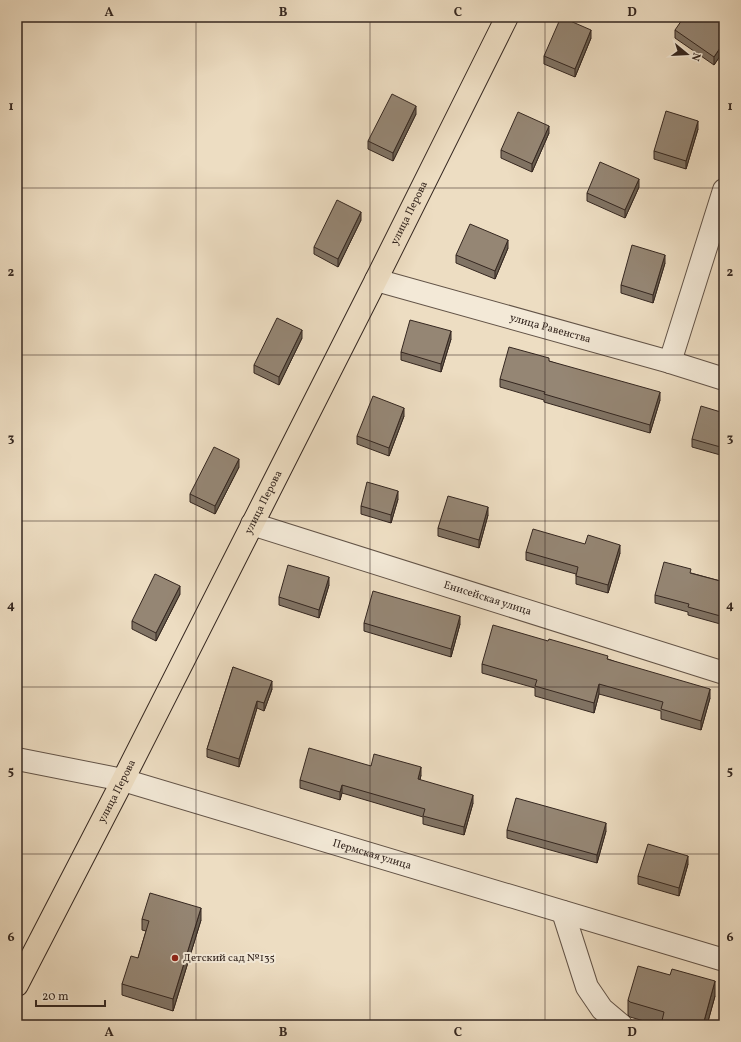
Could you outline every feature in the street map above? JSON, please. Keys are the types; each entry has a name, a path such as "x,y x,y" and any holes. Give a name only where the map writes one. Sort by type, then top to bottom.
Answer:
{"main road":[{"name":"улица Перова","path":"17,985 123,780 376,280 507,17"}],"street":[{"path":"670,362 724,190"},
{"name":"улица Равенства","path":"376,280 670,362 724,379"},
{"name":"Енисейская улица","path":"252,524 724,673"},
{"name":"Пермская улица","path":"17,759 123,780 724,960"},
{"path":"563,912 587,987 602,1009 621,1025"}],"building":[{"path":"561,17 591,30 575,69 544,56"},
{"path":"684,17 724,18 724,42 714,57 675,30"},
{"path":"392,94 416,106 393,153 368,141"},
{"path":"666,111 698,121 686,161 654,151"},
{"path":"518,112 549,126 532,164 501,150"},
{"path":"600,162 639,179 625,210 587,193"},
{"path":"337,200 361,212 338,259 314,247"},
{"path":"470,224 508,240 495,271 456,255"},
{"path":"632,245 665,255 653,295 621,285"},
{"path":"277,318 302,330 279,377 254,365"},
{"path":"410,320 451,331 441,364 401,352"},
{"path":"509,347 549,358 549,361 660,392 650,425 544,394 545,392 500,379"},
{"path":"373,396 404,408 389,448 357,436"},
{"path":"701,406 724,413 724,448 692,439"},
{"path":"214,447 239,459 215,506 190,494"},
{"path":"367,482 398,491 391,515 361,506"},
{"path":"448,496 488,507 479,540 438,528"},
{"path":"533,529 585,544 588,535 620,545 608,585 576,576 578,567 526,552"},
{"path":"664,562 691,569 690,573 724,582 724,617 688,607 689,604 655,595"},
{"path":"288,565 329,577 319,610 279,597"},
{"path":"155,574 180,586 156,633 132,621"},
{"path":"373,591 460,616 451,649 364,623"},
{"path":"493,625 608,656 607,659 710,689 701,721 661,709 663,702 599,684 594,703 535,686 537,680 482,664"},
{"path":"233,667 272,681 264,703 257,701 239,759 207,749"},
{"path":"309,748 371,766 374,754 421,767 418,779 473,795 464,827 423,816 425,809 342,785 340,792 300,780"},
{"path":"516,798 606,823 597,855 507,830"},
{"path":"648,844 688,856 679,888 638,876"},
{"path":"150,893 201,908 173,999 122,984 131,956 138,958 149,921 142,919"},
{"path":"638,966 670,975 672,969 715,981 703,1025 661,1025 664,1012 630,1002 628,1000"}],"place":[{"name":"Детский сад №135","path":"175,958"}]}
